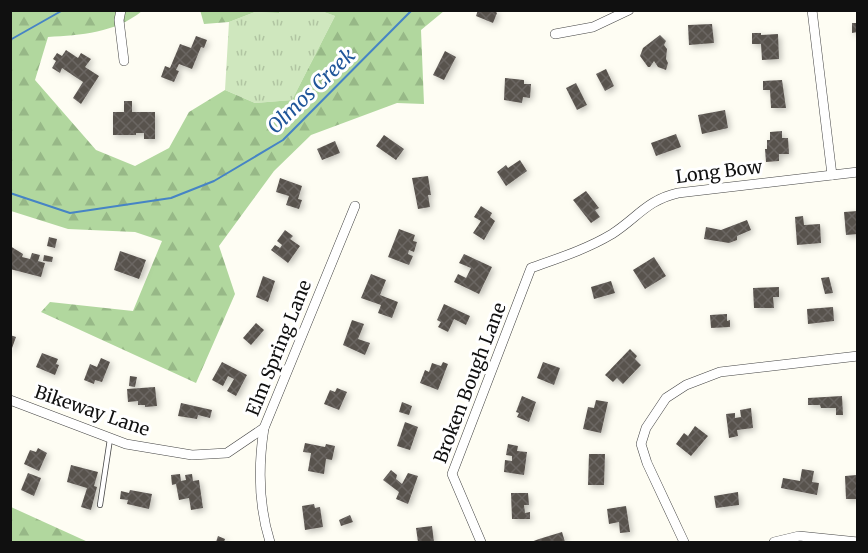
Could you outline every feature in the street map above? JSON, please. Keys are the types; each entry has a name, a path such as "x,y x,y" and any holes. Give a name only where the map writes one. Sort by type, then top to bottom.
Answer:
{"street":[{"path":"121,10 119,20 124,61"},
{"path":"555,34 593,27 629,10"},
{"path":"812,10 832,175"},
{"name":"Long Bow","path":"531,268 594,244 615,232 662,197 678,193 858,172"},
{"name":"Elm Spring Lane","path":"270,543 265,528 260,491 260,454 264,428 355,206"},
{"name":"Broken Bough Lane","path":"481,543 452,474 531,268"},
{"path":"684,543 647,463 641,444 646,428 666,398 686,385 720,372 858,356"},
{"name":"Bikeway Lane","path":"10,400 126,444 192,455 227,453 264,428"},
{"path":"774,543 799,536 858,542"}],"lane":[{"path":"100,505 110,439"}],"green space":[{"path":"200,10 280,11 279,13 255,12 229,22 204,24"},
{"path":"10,11 142,11 121,24 109,28 85,34 48,37 35,80 96,150 135,166 169,148 189,112 225,90 255,103 292,100 335,16 321,11 444,11 421,30 424,104 397,103 311,135 274,171 219,246 235,294 196,383 41,312 50,302 133,311 162,241 135,232 68,229 11,211"},
{"path":"280,11 321,11 335,16 292,100 255,103 225,90 229,22 255,12 279,13"},
{"path":"11,507 88,542 11,542"}],"building":[{"path":"478,10 494,10 497,13 493,23 476,16"},
{"path":"852,23 858,23 858,32 852,33"},
{"path":"712,24 714,43 689,45 688,25"},
{"path":"752,33 778,34 779,59 762,60 761,44 752,44"},
{"path":"660,35 666,41 664,45 667,49 668,63 666,70 658,67 654,61 648,67 640,56 643,48"},
{"path":"196,36 207,40 204,48 201,47 192,69 179,64 176,70 179,71 174,82 161,77 165,66 170,68 180,44 191,48"},
{"path":"66,50 78,58 81,53 91,59 85,67 99,76 81,104 73,98 83,82 62,68 60,73 52,68 56,61 53,59 57,53 62,56"},
{"path":"445,51 456,57 444,80 433,75"},
{"path":"606,69 614,86 605,91 596,74"},
{"path":"505,78 524,80 524,84 531,84 530,98 523,97 522,103 504,100"},
{"path":"782,80 786,108 771,108 770,90 763,90 763,81"},
{"path":"576,83 587,105 577,110 566,88"},
{"path":"124,101 132,101 132,112 155,112 155,139 144,139 144,133 113,135 113,112 124,112"},
{"path":"725,110 728,128 702,134 698,115"},
{"path":"782,131 782,138 788,138 789,154 779,154 779,161 766,162 765,149 767,149 767,140 770,140 770,132"},
{"path":"676,134 681,147 656,156 651,143"},
{"path":"384,135 404,149 396,160 376,146"},
{"path":"335,141 340,153 322,160 317,149"},
{"path":"520,160 527,171 506,186 497,172 506,165 508,168"},
{"path":"428,176 430,207 418,209 412,178"},
{"path":"280,178 302,186 298,199 302,200 299,209 286,205 289,196 276,192"},
{"path":"586,191 599,208 595,210 600,217 591,223 573,200"},
{"path":"481,206 492,213 490,217 495,221 484,240 473,233 481,221 474,217"},
{"path":"858,211 858,234 846,235 844,212"},
{"path":"803,216 804,225 820,224 821,243 797,245 795,217"},
{"path":"747,220 751,230 737,236 737,240 729,243 704,239 706,227 721,230"},
{"path":"399,229 415,235 413,241 417,242 414,252 409,250 408,254 413,256 409,265 388,257"},
{"path":"285,230 293,236 290,239 300,246 288,263 271,250 275,245 280,248 282,245 277,241"},
{"path":"49,237 57,239 55,248 47,246"},
{"path":"10,246 23,254 22,257 30,259 32,253 40,255 38,261 45,263 41,277 10,269"},
{"path":"120,251 146,260 139,279 114,270"},
{"path":"464,254 492,267 479,294 454,282 458,274 466,278 471,268 459,263"},
{"path":"44,255 53,257 52,262 43,261"},
{"path":"654,257 666,276 645,289 633,270"},
{"path":"371,274 386,280 380,295 398,302 392,318 378,313 381,305 361,298"},
{"path":"263,276 275,281 268,302 256,297"},
{"path":"829,277 833,293 825,294 821,278"},
{"path":"611,281 615,293 594,299 591,287"},
{"path":"779,287 779,297 773,297 774,308 754,308 753,288"},
{"path":"444,304 470,316 466,325 454,319 448,332 438,327 441,322 437,320"},
{"path":"833,307 834,321 808,324 807,309"},
{"path":"727,314 730,327 711,328 710,315"},
{"path":"352,320 364,324 358,339 370,343 365,355 343,345"},
{"path":"256,323 264,330 251,345 243,338"},
{"path":"10,335 16,337 11,351 10,351"},
{"path":"630,349 637,356 635,359 641,365 623,384 617,378 613,382 605,375"},
{"path":"42,353 58,359 56,364 59,365 55,375 36,367"},
{"path":"101,358 110,362 102,382 95,380 94,384 84,380 90,364 97,367"},
{"path":"222,362 247,375 236,396 227,391 234,379 228,376 223,386 212,380"},
{"path":"443,362 448,364 438,390 420,383 425,370 429,372 432,363 441,366"},
{"path":"543,362 560,368 554,385 537,378"},
{"path":"130,376 137,377 135,387 129,386"},
{"path":"155,387 157,406 145,407 145,405 138,405 138,401 128,402 127,389"},
{"path":"337,388 347,392 339,410 324,404 330,390 335,392"},
{"path":"522,396 536,402 529,422 517,417 519,413 516,412"},
{"path":"842,396 843,415 836,415 836,408 808,405 808,398"},
{"path":"596,400 608,402 601,433 583,429 588,407 594,408"},
{"path":"402,402 412,406 409,415 399,412"},
{"path":"181,403 212,410 210,418 198,415 197,419 178,416"},
{"path":"751,408 753,428 737,430 738,436 729,438 726,414 735,413 735,418 741,417 740,410"},
{"path":"405,422 418,427 410,450 397,446"},
{"path":"695,426 708,436 691,456 676,444 684,433 688,436"},
{"path":"305,443 325,447 326,444 335,446 332,460 326,459 324,474 308,471 311,453 303,452"},
{"path":"508,444 518,446 517,451 527,452 524,475 504,472 505,460 512,461 512,456 506,455"},
{"path":"38,448 47,453 39,471 24,464 30,450 36,452"},
{"path":"589,454 605,454 604,485 588,485"},
{"path":"71,465 98,472 91,510 81,507 87,488 67,482"},
{"path":"802,469 814,471 812,482 819,483 817,495 781,488 783,478 800,481"},
{"path":"391,470 402,484 408,473 418,476 408,504 396,499 399,492 383,480"},
{"path":"28,473 41,478 34,496 21,490"},
{"path":"180,474 181,481 186,480 185,475 192,474 193,481 199,480 203,508 191,510 189,498 179,500 176,484 172,485 171,475"},
{"path":"857,475 858,499 846,499 845,476"},
{"path":"130,490 152,494 149,509 127,504 128,500 120,499 121,491 129,493"},
{"path":"738,492 739,505 716,508 714,496"},
{"path":"511,493 528,493 529,505 524,505 525,513 530,512 530,519 512,519"},
{"path":"314,504 315,508 320,507 323,527 305,530 302,506"},
{"path":"626,506 630,532 620,533 619,522 609,524 607,509"},
{"path":"350,515 353,522 341,526 339,520"},
{"path":"432,526 434,542 418,542 416,528"},
{"path":"562,532 565,542 531,542 539,539"},
{"path":"218,536 225,539 224,542 216,542"}],"waterway":[{"path":"10,40 63,10"},
{"name":"Olmos Creek","path":"10,193 70,213 171,198 214,181 283,140 412,10"}]}
